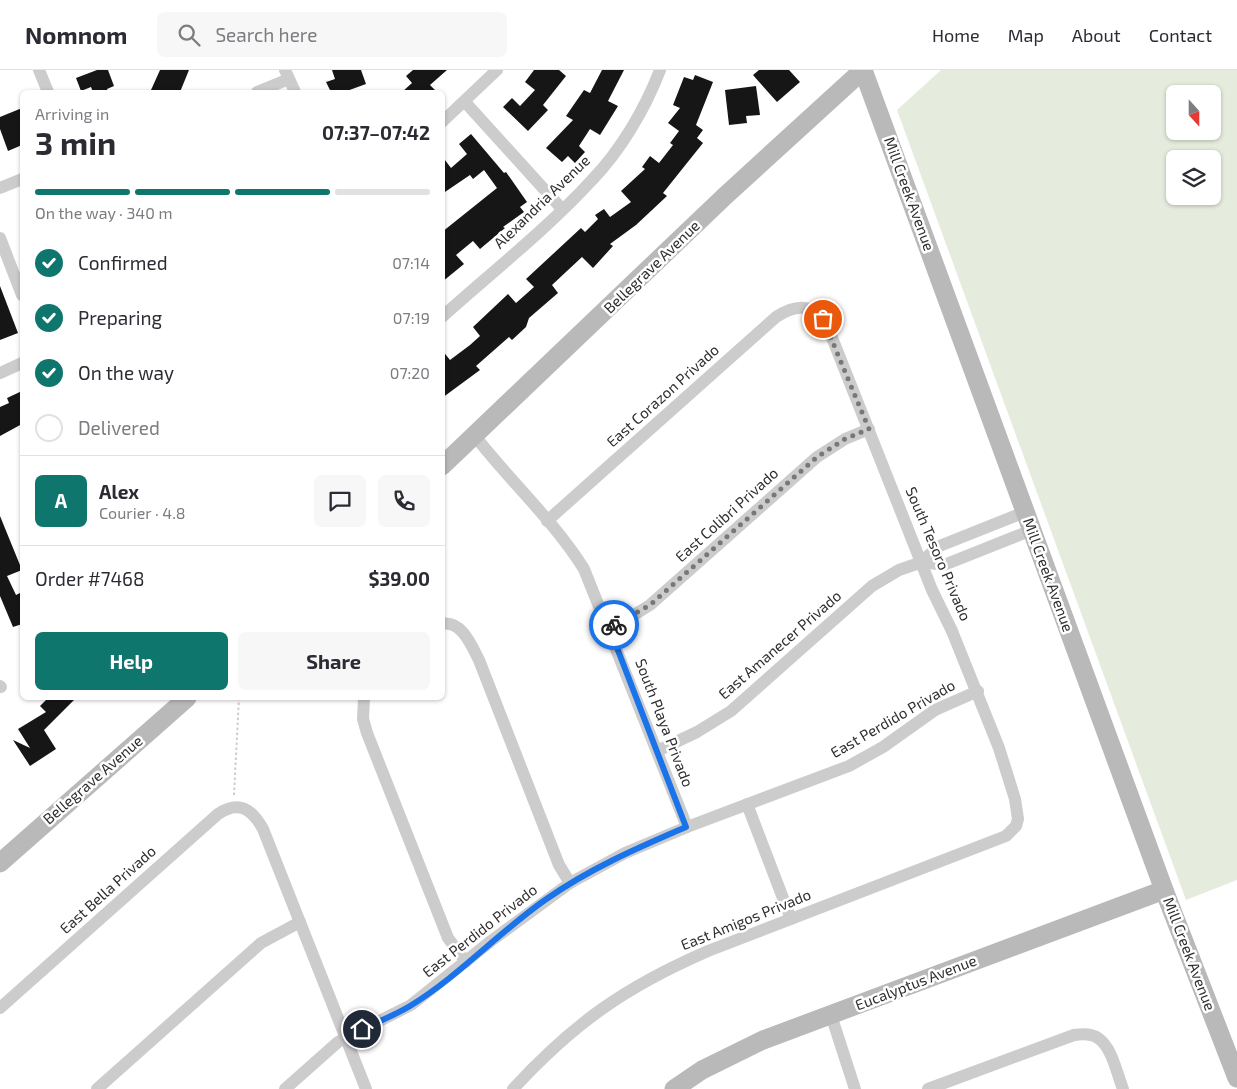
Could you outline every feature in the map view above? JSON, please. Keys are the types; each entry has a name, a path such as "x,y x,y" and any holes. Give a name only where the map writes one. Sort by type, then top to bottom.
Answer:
{"street":[{"path":"39,70 47,90"},
{"path":"445,120 466,102 497,70"},
{"name":"Alexandria Avenue","path":"445,313 593,180 621,143 651,92 660,70"},
{"name":"Bellegrave Avenue","path":"445,463 725,196 863,70"},
{"name":"Mill Creek Avenue","path":"863,70 1164,890 1237,1078"},
{"path":"261,90 287,75 294,90"},
{"path":"466,102 562,209"},
{"path":"0,188 20,180"},
{"path":"0,238 20,290"},
{"name":"South Tesoro Privado","path":"806,307 818,314 827,325 938,605 952,631 978,691 1015,799 1018,819 1016,826"},
{"name":"East Corazon Privado","path":"547,521 776,318 790,309 806,307"},
{"path":"0,373 20,364"},
{"name":"East Colibri Privado","path":"609,627 624,621 650,605 817,457 845,439 869,429"},
{"name":"South Playa Privado","path":"475,436 503,472 547,521 584,569 609,627 686,827"},
{"name":"East Amanecer Privado","path":"657,751 697,732 731,711 872,586 899,570 922,562 937,547 1025,512"},
{"name":"East Amanecer Privado","path":"922,562 944,565 1032,530"},
{"path":"445,624 454,626 466,636 479,660 559,865 570,883"},
{"name":"East Perdido Privado","path":"285,1089 329,1048 346,1037 411,1005 570,883 625,853 686,827 849,766 882,747 935,710 978,691"},
{"name":"Bellegrave Avenue","path":"0,863 185,700"},
{"path":"364,700 363,719 370,740 448,938 466,962"},
{"path":"747,804 791,919"},
{"path":"238,807 255,815 263,829 366,1089"},
{"name":"East Bella Privado","path":"0,1008 218,814 238,807"},
{"name":"East Amigos Privado","path":"513,1089 558,1042 593,1013 685,961 1006,836 1016,826"},
{"name":"Eucalyptus Avenue","path":"674,1089 702,1070 732,1054 1164,890"},
{"path":"97,1089 261,943 300,922"},
{"path":"831,1015 855,1089"},
{"path":"928,1089 1074,1035 1085,1034 1098,1038 1107,1049 1123,1089"}],"path":[{"path":"238,807 239,700"}],"green space":[{"path":"941,70 1237,70 1237,880 1186,900 897,110"}],"building":[{"path":"97,70 108,70 114,86 107,90 92,90 91,87 81,90 76,78"},
{"path":"160,70 189,70 181,90 151,90"},
{"path":"332,70 361,70 366,84 350,90 330,90 326,82 335,79"},
{"path":"413,70 447,70 430,85 435,90 404,90 412,83 406,76"},
{"path":"534,70 559,70 566,76 543,105 548,110 528,131 503,107 512,98 520,106 535,90 525,82"},
{"path":"602,70 624,70 608,101 618,106 600,135 590,129 579,146 585,152 575,163 568,156 562,162 546,148 573,120 566,116 584,90 590,93"},
{"path":"759,70 789,70 800,82 777,102 753,75"},
{"path":"695,75 713,82 696,125 703,130 697,138 703,143 663,193 667,196 636,225 610,244 613,246 593,268 582,257 552,285 558,293 529,318 526,327 512,340 509,337 476,366 480,370 445,396 445,354 450,360 480,336 473,327 508,294 516,303 534,287 526,279 581,228 585,232 598,219 595,215 604,209 610,217 631,202 621,191 645,169 642,167 650,156 659,163 673,145 670,143 679,131 668,123 680,108 673,105 684,77 693,80"},
{"path":"756,86 760,115 746,116 747,123 729,125 725,90"},
{"path":"20,109 20,146 8,151 0,129 0,117"},
{"path":"471,134 504,173 506,172 527,202 520,207 524,212 503,227 505,228 480,249 473,241 456,255 464,264 445,280 445,230 497,188 484,170 473,179 470,175 445,192 445,160 451,168 467,154 459,144"},
{"path":"0,286 18,333 0,340"},
{"path":"20,392 20,425 0,436 0,407 9,403 7,398"},
{"path":"0,516 20,565 20,571 7,576 16,595 20,593 20,625 13,627 0,596"},
{"path":"46,700 74,700 44,730 56,749 30,766 13,740 30,748 18,729 46,712 40,706"}],"way so far":[{"path":"614,625 650,605 817,457 845,439 869,429 823,319"}],"route":[{"path":"362,1029 411,1005 543,901 570,883 625,853 686,827 609,627 614,625"}]}
